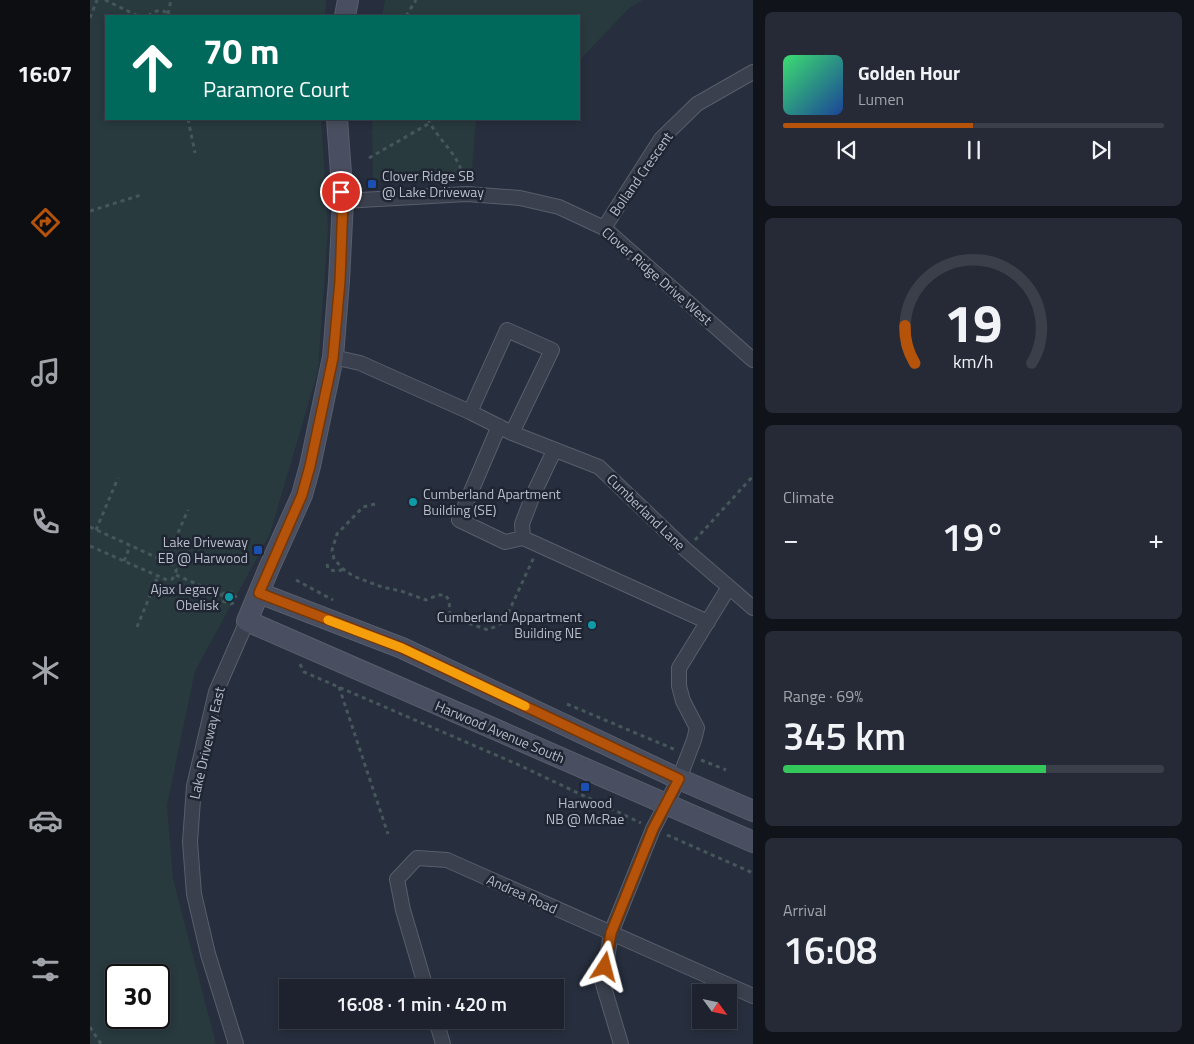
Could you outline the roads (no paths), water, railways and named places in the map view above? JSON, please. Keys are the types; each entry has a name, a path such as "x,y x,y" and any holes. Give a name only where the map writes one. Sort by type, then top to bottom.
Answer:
{"main road":[{"path":"345,15 348,0"},
{"path":"337,120 343,201 340,281 333,358 302,495 249,606 402,648 679,779 753,811"},
{"name":"Harwood Avenue South","path":"249,606 288,641 753,842"}],"street":[{"name":"Bolland Crescent","path":"604,228 662,139 697,104 753,72"},
{"name":"Clover Ridge Drive West","path":"343,201 464,194 520,198 559,207 604,228 753,360"},
{"path":"470,412 507,330 552,350 512,433"},
{"name":"Cumberland Lane","path":"333,358 360,363 470,412 512,433 599,468 686,550 753,608"},
{"path":"499,426 459,520 505,542 523,538 708,622"},
{"path":"523,538 522,524 533,495 554,451"},
{"path":"621,1044 603,984 611,933 653,829 679,779 697,728 683,701 679,686 679,668 729,587"},
{"name":"Lake Driveway East","path":"236,1044 208,954 194,894 190,842 194,786 216,692 249,606"},
{"name":"Andrea Road","path":"423,979 403,910 398,880 417,858 447,860 753,996"},
{"path":"439,1029 443,1044"}],"place":[{"name":"Clover Ridge SB @ Lake Driveway","path":"372,184"},
{"name":"Cumberland Apartment Building (SE)","path":"413,502"},
{"name":"Lake Driveway EB @ Harwood","path":"258,550"},
{"name":"Ajax Legacy Obelisk","path":"229,597"},
{"name":"Cumberland Appartment Building NE","path":"592,625"},
{"name":"Harwood NB @ McRae","path":"585,787"}]}
